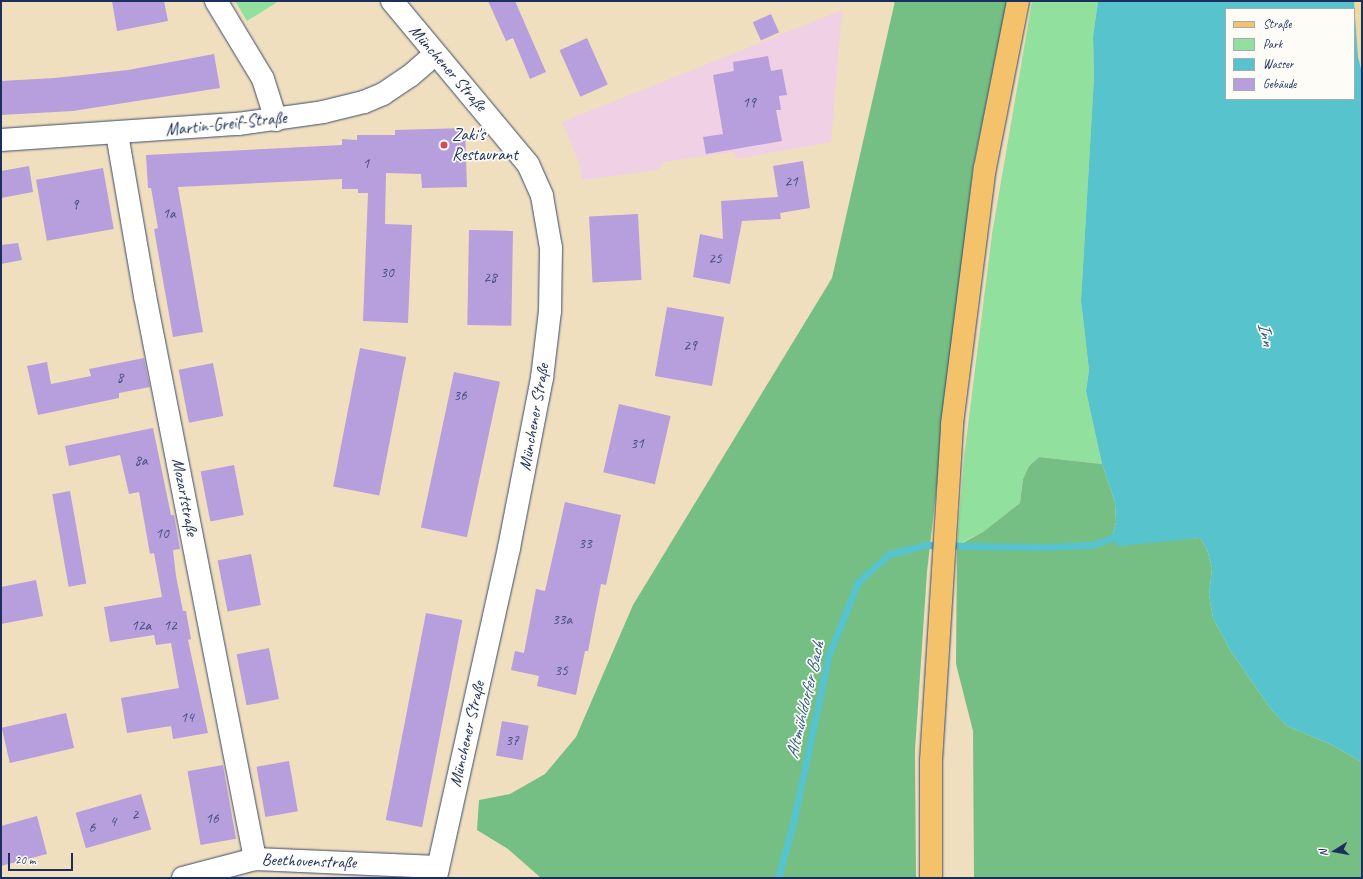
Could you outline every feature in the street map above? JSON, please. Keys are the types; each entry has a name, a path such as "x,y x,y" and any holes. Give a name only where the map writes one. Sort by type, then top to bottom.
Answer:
{"main road":[{"path":"931,878 931,761 952,424 983,184 1018,1"}],"street":[{"path":"216,1 263,80 276,120"},
{"name":"Münchener Straße","path":"392,1 528,164 542,196 551,248 550,311 539,392 506,561 437,873"},
{"name":"Martin-Greif-Straße","path":"1,140 118,134 276,120 324,112 364,102 398,85 435,54"},
{"name":"Mozartstraße","path":"118,134 145,296 255,859"},
{"name":"Beethovenstraße","path":"183,878 255,859 437,873"}],"shaded area":[{"path":"842,10 831,142 736,159 733,152 664,162 658,170 582,180 581,168 562,122"}],"green space":[{"path":"235,1 279,1 247,21"},
{"path":"895,1 1007,1 973,168 927,572 915,750 916,878 541,878 508,849 477,830 479,800 510,794 545,774 576,737 633,605 832,278"},
{"path":"1032,1 1098,1 1093,37 1094,77 1081,301 1089,370 1086,391 1102,464 1039,457 1029,466 1023,479 1020,503 983,532 957,545 964,457 992,234"},
{"path":"1039,457 1102,464 1115,502 1116,522 1112,538 1162,540 1200,538 1207,549 1212,568 1209,595 1213,618 1230,650 1270,708 1287,726 1332,745 1362,762 1362,878 974,878 973,731 956,664 957,546 983,532 1020,503 1023,479 1029,466"}],"sand":[{"path":"1354,1 1362,1 1362,73 1358,57"}],"water":[{"name":"Inn","path":"1098,1 1354,1 1354,8 1225,8 1225,100 1355,100 1355,15 1358,57 1362,73 1362,762 1332,745 1287,726 1270,708 1230,650 1213,618 1209,595 1212,568 1207,549 1200,538 1118,546 1112,538 1116,522 1115,502 1102,464 1086,391 1089,370 1081,301 1094,77 1093,37"}],"building":[{"path":"112,1 164,1 168,21 117,31"},
{"path":"488,1 515,1 546,72 530,79 513,38 506,41"},
{"path":"771,14 779,32 761,40 753,22"},
{"path":"587,38 608,85 580,97 560,50"},
{"path":"214,54 220,88 73,111 1,115 1,81 55,78 128,70"},
{"path":"768,56 771,71 782,69 787,95 779,96 781,110 776,110 782,141 706,154 703,137 723,134 713,75 734,71 733,62"},
{"path":"465,128 467,187 422,188 421,174 386,173 385,224 412,225 408,323 363,321 368,193 358,193 358,189 342,189 342,179 178,187 203,332 173,337 154,229 158,228 151,188 148,188 146,155 342,145 342,139 357,140 357,135 395,135 395,130"},
{"path":"803,161 810,208 780,213 781,219 742,221 730,284 693,277 700,234 723,239 721,201 778,197 773,166"},
{"path":"29,166 33,192 1,198 1,171"},
{"path":"103,168 114,229 47,241 36,180"},
{"path":"638,214 641,280 593,282 589,217"},
{"path":"469,230 513,231 511,326 467,325"},
{"path":"18,243 22,260 1,264 1,245"},
{"path":"667,307 724,317 712,386 655,376"},
{"path":"360,348 406,357 379,495 333,486"},
{"path":"144,358 150,387 119,393 119,398 38,415 27,366 47,362 51,384 91,376 89,369"},
{"path":"213,363 223,416 189,423 179,370"},
{"path":"454,372 500,382 467,537 421,528"},
{"path":"619,404 671,416 655,484 603,472"},
{"path":"153,428 171,515 174,515 180,549 173,550 176,576 183,611 186,611 191,639 188,640 208,733 173,739 171,726 127,733 121,698 179,688 171,643 156,645 154,635 110,642 104,607 162,597 154,553 150,554 139,492 129,494 120,455 69,466 65,446"},
{"path":"234,465 244,515 210,522 201,471"},
{"path":"70,491 86,584 69,587 52,494"},
{"path":"565,502 621,515 606,585 601,584 588,651 585,651 576,695 537,686 539,676 511,670 515,651 524,653 536,589 545,591"},
{"path":"251,554 261,605 228,612 218,560"},
{"path":"36,580 43,616 1,624 1,587"},
{"path":"426,613 462,620 422,827 386,820"},
{"path":"269,648 279,699 247,705 237,654"},
{"path":"66,713 74,748 10,763 2,728"},
{"path":"502,721 529,726 523,760 496,755"},
{"path":"289,761 298,811 265,817 257,767"},
{"path":"223,765 236,839 201,845 188,771"},
{"path":"141,794 151,830 86,848 76,813"},
{"path":"37,816 47,854 1,866 1,826"}],"waterway":[{"name":"Altmühldorfer Bach","path":"778,878 793,823 829,654 858,582 889,554 924,545 1043,547 1092,545 1112,538"}],"place":[{"name":"Zaki's Restaurant","path":"444,145"}]}
